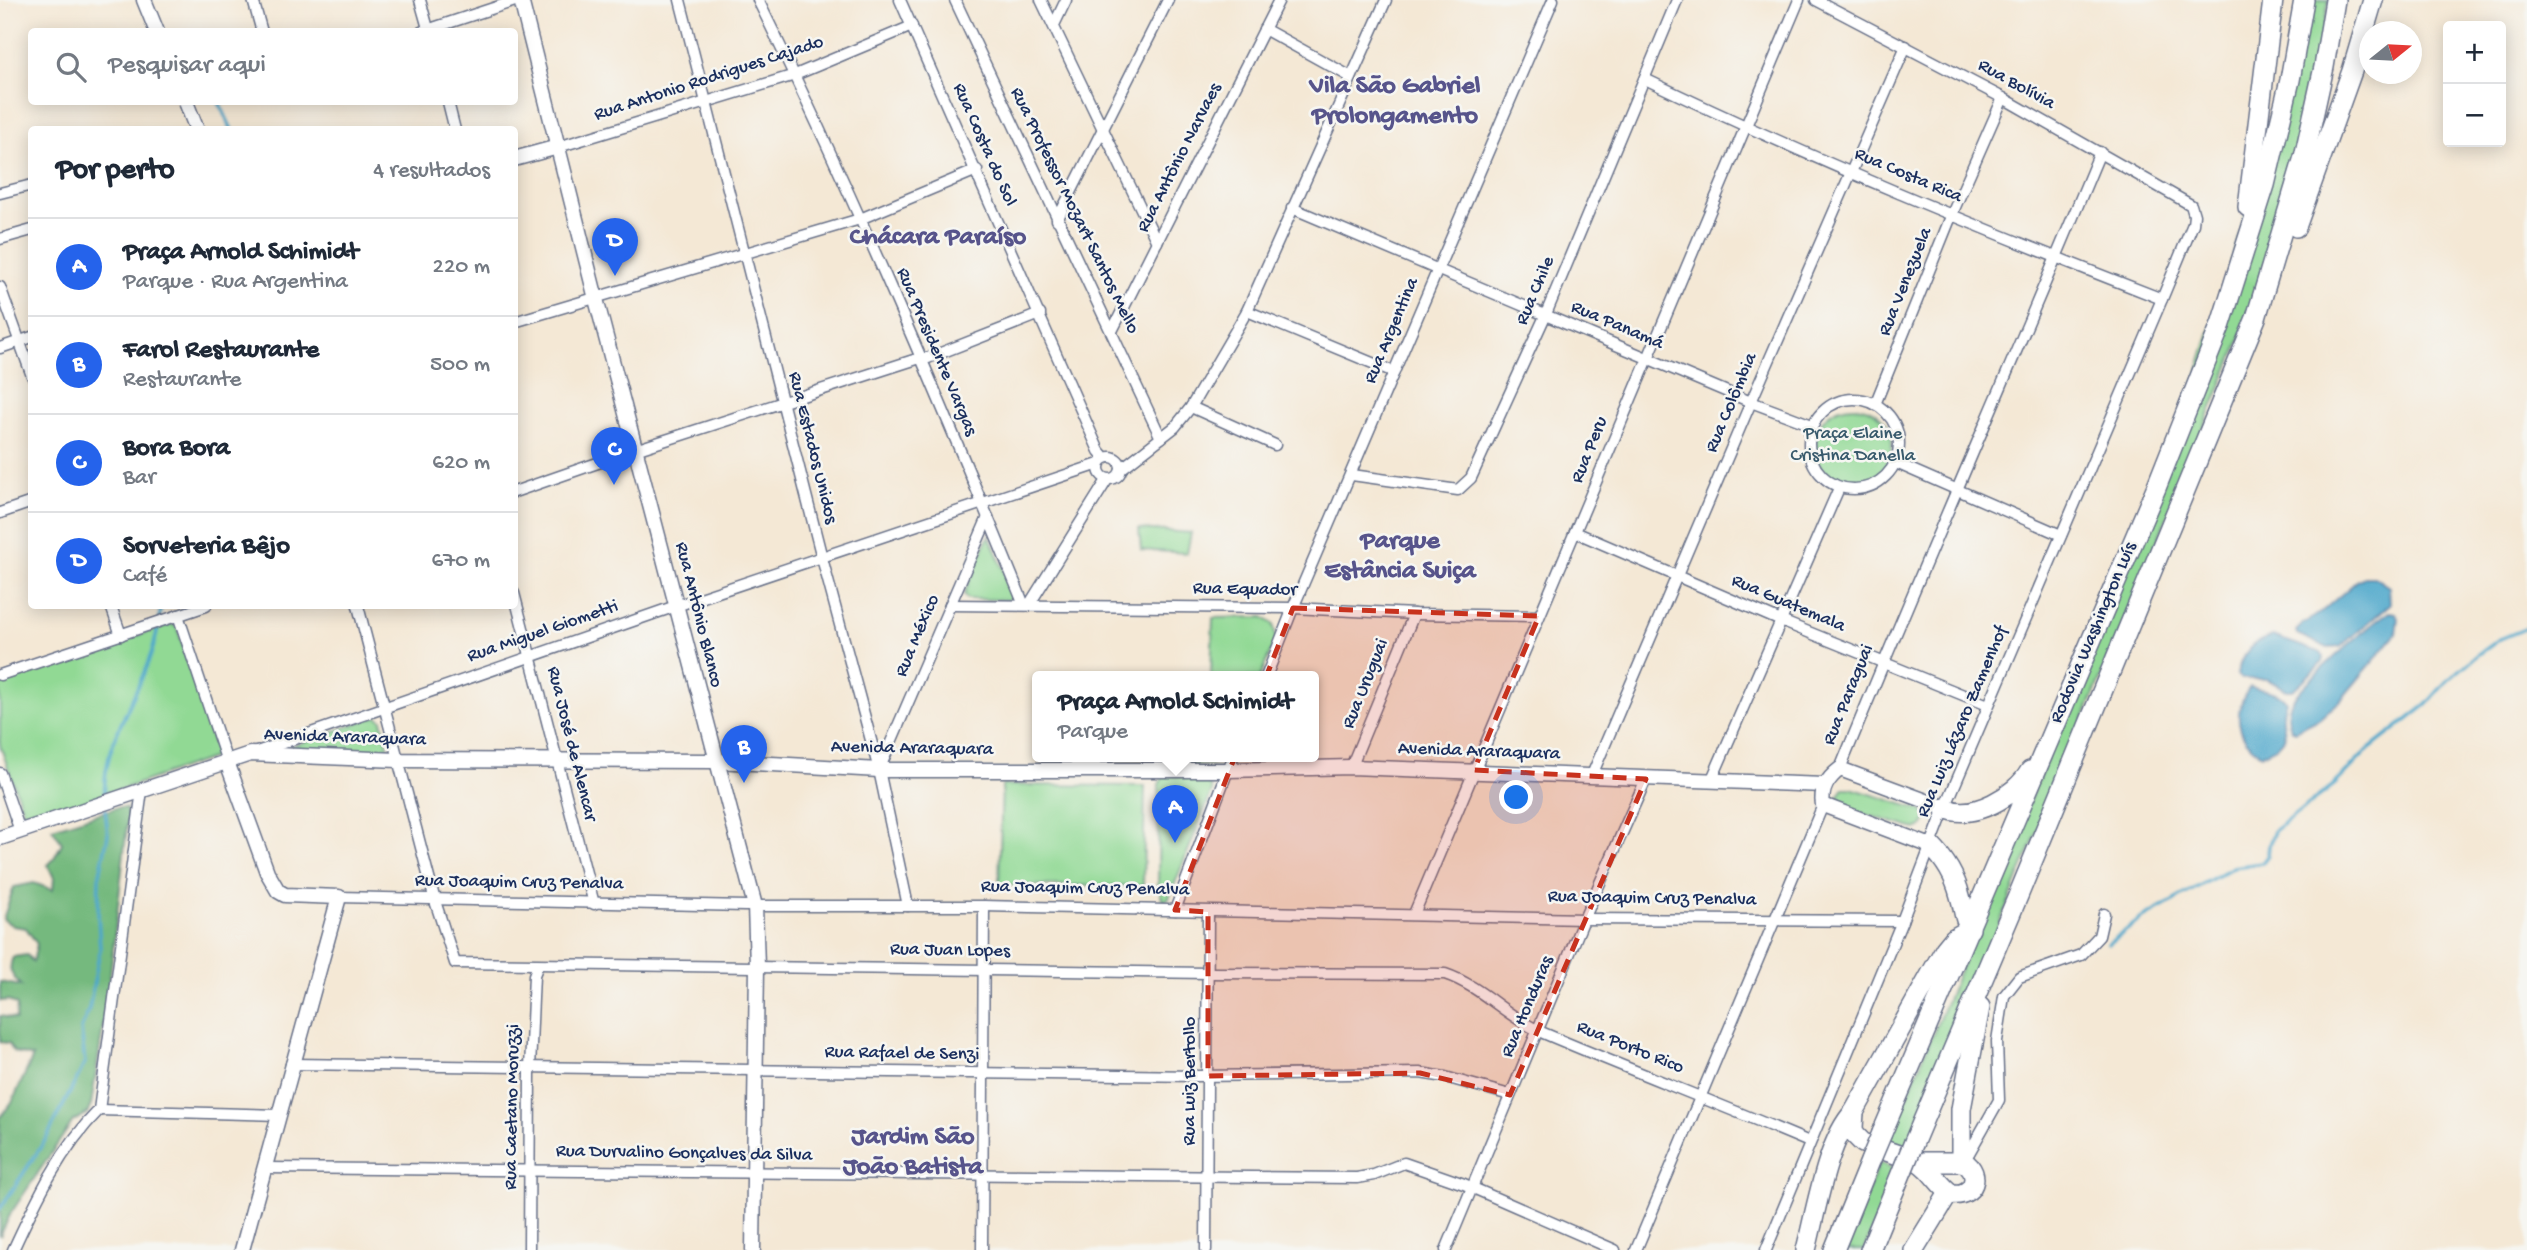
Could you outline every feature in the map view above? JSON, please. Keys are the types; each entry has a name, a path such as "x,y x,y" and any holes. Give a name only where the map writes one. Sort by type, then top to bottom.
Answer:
{"highway":[{"path":"2221,324 2246,219 2253,176 2273,0"},
{"name":"Rodovia Washington Luís","path":"1834,1250 1867,1151 1882,1133 1970,929 2156,488 2221,324 2265,185 2290,79 2304,0"},
{"name":"Rodovia Washington Luís","path":"1870,1250 1911,1166 1914,1142 2256,318 2304,157 2325,67 2336,0"},
{"path":"2256,318 2300,216 2352,71 2373,0"},
{"path":"1945,808 1954,813 1968,811 1984,806 2015,788 2027,776 2054,727"},
{"path":"1806,1250 1835,1144 1945,950 1954,938 1970,929 1963,916 1962,900 1955,879 1941,856 1931,846"},
{"path":"1828,1165 1842,1151 1867,1151 1933,1173 1949,1193 1964,1194 1972,1186 1975,1175 1963,1162 1961,1109 1981,1003 2018,896"},
{"path":"1854,1112 1855,1135 1867,1151"},
{"path":"1911,1166 1963,1162"},
{"path":"1914,1250 1949,1193"}],"street":[{"path":"144,0 155,28"},
{"path":"253,0 261,28"},
{"path":"420,0 425,28"},
{"path":"435,28 519,0"},
{"name":"Rua Antônio Blanco","path":"519,0 755,906 757,966 753,1250"},
{"name":"Rua Estados Unidos","path":"680,0 822,558 879,770 908,906"},
{"name":"Rua Presidente Vargas","path":"758,0 860,219 1026,605"},
{"name":"Rua Costa do Sol","path":"900,0 1099,452 1105,460"},
{"name":"Rua Professor Mozart Santos Mello","path":"955,0 1161,438"},
{"path":"1041,0 1157,242"},
{"path":"1054,25 1066,0"},
{"path":"1057,220 1168,0"},
{"name":"Rua Antônio Narvaes","path":"1112,331 1279,0"},
{"name":"Rua Miguel Giometti","path":"1121,469 1175,427 1191,407 1247,311 1386,0"},
{"name":"Rua Argentina","path":"1268,671 1553,0"},
{"name":"Rua Chile","path":"1352,474 1458,490 1471,478 1546,314 1677,0"},
{"name":"Rua Peru","path":"1414,914 1799,0"},
{"name":"Rua Bolívia","path":"1816,0 2003,98 2185,201 2193,209"},
{"name":"Rua Antonio Rodrigues Cajado","path":"518,158 795,75 912,26"},
{"path":"1264,29 1351,77"},
{"name":"Rua Colômbia","path":"1592,775 1906,46"},
{"name":"Rua Costa Rica","path":"1644,79 1746,128 2056,258 2162,299"},
{"name":"Rua Venezuela","path":"1876,402 1952,214 2003,98"},
{"path":"187,105 195,126"},
{"path":"449,105 454,126"},
{"name":"Rua Paraguai","path":"1825,785 1840,769 2100,152"},
{"path":"518,322 860,219 977,170"},
{"path":"0,193 28,186"},
{"name":"Rua Panamá","path":"1292,208 1751,402 1812,425"},
{"name":"Rua Luiz Lázaro Zamenhof","path":"1766,1250 1902,921 1945,808 2193,224 2193,209"},
{"path":"0,239 28,231"},
{"path":"0,287 28,365"},
{"path":"1247,311 1394,372"},
{"path":"518,491 635,450 920,358 928,358 1040,314"},
{"path":"0,348 28,338"},
{"path":"1859,398 1876,402 1894,421 1899,435 1896,463 1888,475 1877,484 1863,489 1839,488 1823,478 1814,467 1808,439 1812,425 1825,409 1844,399 1859,398"},
{"path":"1191,407 1275,445"},
{"name":"Rua Miguel Giometti","path":"0,838 1105,460 1146,449"},
{"path":"1026,605 1107,480 1115,479 1121,469 1119,461 1105,460 1098,471 1107,480"},
{"path":"1896,463 2060,535"},
{"path":"1712,779 1839,488"},
{"path":"0,513 28,503"},
{"name":"Rua México","path":"879,770 988,517"},
{"name":"Rua Guatemala","path":"1575,532 1781,621 1988,705"},
{"name":"Rua Equador","path":"950,605 1293,608 1539,616"},
{"path":"112,609 125,634"},
{"path":"0,675 197,609"},
{"path":"359,609 435,901"},
{"name":"Rua José de Alencar","path":"518,609 594,904"},
{"name":"Rua Uruguai","path":"1351,767 1414,614"},
{"path":"175,616 228,762"},
{"name":"Avenida Araraquara","path":"250,754 398,760 716,761 879,770 1230,764 1474,770 1825,785"},
{"name":"Rua Joaquim Cruz Penalva","path":"228,762 272,884 285,895 594,904 984,906 1584,919 1902,921"},
{"path":"1175,910 1230,764"},
{"path":"1840,769 1945,808"},
{"path":"0,773 20,831"},
{"name":"Rua Honduras","path":"1446,1250 1584,919 1646,779"},
{"path":"1636,1250 1823,805 1825,785"},
{"path":"13,1250 36,1202 75,1136 99,1110 142,790"},
{"path":"1823,805 1931,846"},
{"path":"242,1250 339,897"},
{"name":"Rua Juan Lopes","path":"435,901 455,963 1445,974"},
{"path":"982,1250 984,906"},
{"name":"Rua Luiz Bertollo","path":"1206,1250 1208,912"},
{"path":"1963,1162 1999,1100 1997,1041 2004,996 2019,977 2081,955 2099,936 2104,914"},
{"name":"Rua Caetano Moruzzi","path":"529,1250 530,1069 534,975 538,965"},
{"name":"Rua Porto Rico","path":"1445,974 1461,979 1538,1030 1809,1142"},
{"name":"Rua Rafael de Senzi","path":"291,1064 1208,1076 1420,1073 1510,1095"},
{"path":"99,1110 278,1115"},
{"name":"Rua Durvalino Gonçalves da Silva","path":"265,1168 1207,1178 1366,1177 1404,1163 1615,1250"}],"highlighted area":[{"path":"1293,608 1539,616 1474,770 1646,779 1510,1095 1420,1073 1208,1076 1208,912 1175,910"}],"green space":[{"path":"2310,0 2329,0 2299,153 2244,330 1907,1148 1889,1140 2173,454"},
{"name":"Praça Elaine Cristina Danella","path":"1853,406 1868,409 1885,423 1892,445 1889,460 1875,477 1853,484 1838,481 1821,467 1814,445 1817,430 1831,413"},
{"path":"1139,529 1191,533 1187,553 1141,550"},
{"path":"989,535 1015,597 1011,600 968,599 964,594"},
{"path":"1263,617 1273,624 1276,638 1262,671 1211,671 1213,618"},
{"path":"171,624 177,627 217,756 27,822 0,745 0,683"},
{"path":"377,716 382,720 389,750 387,752 293,749 292,746"},
{"path":"1162,762 1215,762 1210,765"},
{"path":"1164,776 1203,777 1209,782 1212,791 1169,898 1163,902 1158,885 1159,784"},
{"path":"1002,785 1145,786 1143,886 999,885"},
{"path":"1844,788 1921,810 1926,815 1925,823 1916,829 1843,808 1838,797"},
{"path":"116,808 126,808 128,817 107,1002 91,1105 87,1114 73,1121 11,1213 0,1236 0,1118 12,1102 33,1057 14,1052 9,1043 0,1042 0,1016 16,1019 17,1005 8,1000 0,1001 0,982 21,986 11,973 13,957 27,955 33,962 37,944 26,928 13,926 3,919 14,887 34,883 53,890 54,878 48,865 62,843 52,828"},
{"path":"1880,1162 1897,1170 1864,1250 1843,1250"}],"water":[{"path":"2364,577 2374,577 2389,587 2390,604 2340,647 2328,648 2297,634 2296,631 2302,625"},
{"path":"2389,612 2398,617 2396,634 2340,701 2319,719 2295,731 2291,729 2291,703 2307,683"},
{"path":"2273,636 2321,653 2324,657 2323,662 2293,690 2287,690 2267,679 2242,679 2238,675 2241,661 2249,650 2260,641"},
{"path":"2250,687 2275,693 2286,701 2283,711 2284,738 2274,748 2261,754 2246,740 2239,724 2241,706"}],"waterway":[{"path":"220,105 230,126"},
{"path":"159,618 160,609"},
{"path":"105,800 109,755 145,670 158,626"},
{"path":"2108,944 2141,919 2233,867 2262,863 2268,855 2274,831 2335,784 2367,751 2426,705 2446,682 2475,657 2500,639 2527,628"},
{"path":"0,1209 46,1139 85,1063 81,1029 89,1009 100,949 99,878 108,835 105,808"}],"place":[{"name":"Sorveteria Bêjo","path":"615,276"},
{"name":"Bora Bora","path":"614,485"},
{"name":"Farol Restaurante","path":"744,783"},
{"name":"Praça Arnold Schimidt","path":"1175,843"}],"district":[{"name":"Vila São Gabriel Prolongamento","path":"1395,102"},
{"name":"Chácara Paraíso","path":"938,238"},
{"name":"Parque Estância Suiça","path":"1400,557"},
{"name":"Jardim São João Batista","path":"913,1153"}]}
